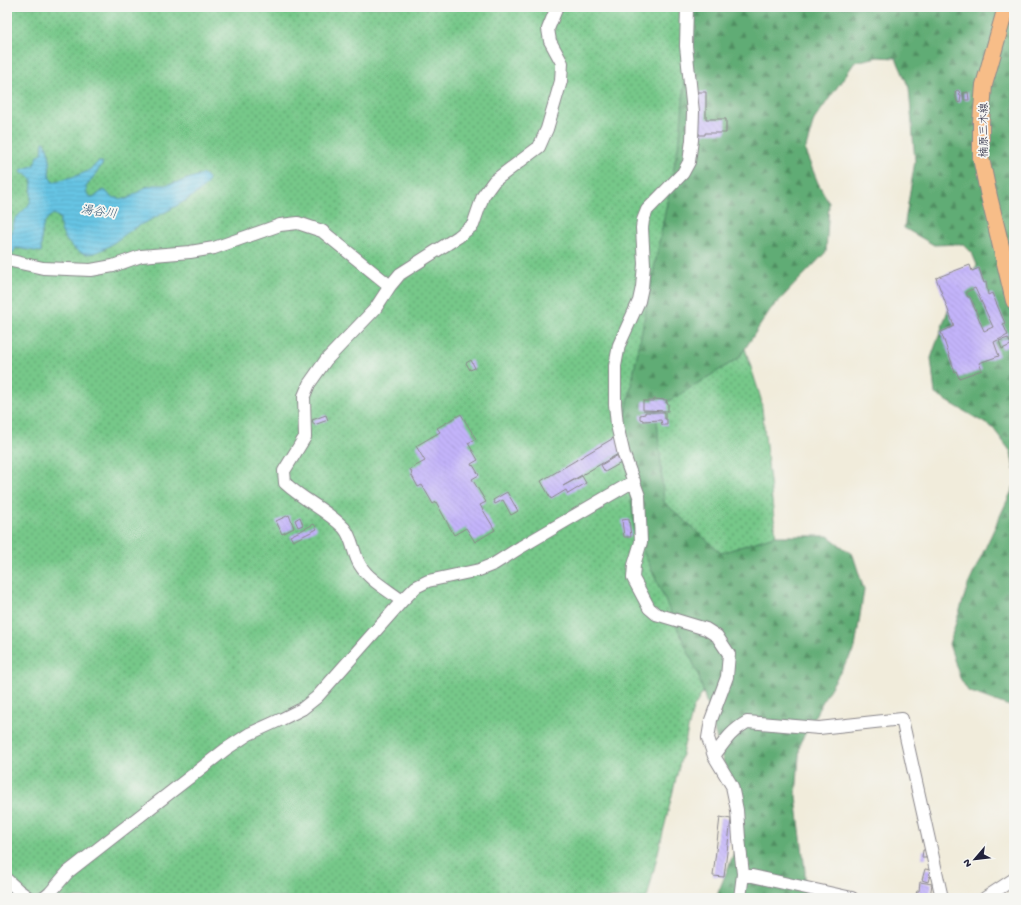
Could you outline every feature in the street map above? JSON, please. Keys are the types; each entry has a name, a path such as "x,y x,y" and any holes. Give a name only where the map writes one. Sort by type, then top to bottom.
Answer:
{"main road":[{"name":"楠原三木線","path":"1006,7 984,86 981,122 981,158 1014,301"}],"street":[{"path":"402,601 367,575 359,564 345,529 329,515 294,491 286,483 284,471 305,437 304,396 309,384 326,360 375,309 400,274 458,237 473,225 483,196 494,181 538,147 548,129 562,80 562,63 550,41 548,29 557,7"},
{"path":"687,7 686,46 693,112 692,140 689,162 683,173 647,210 642,228 644,264 642,287 639,301 619,345 615,366 615,404 617,425 624,455 639,496 641,542 634,565 634,578 649,608 656,614 706,629 717,636 729,654 728,677 711,720 708,738 714,756 732,786 737,810 743,874 740,898"},
{"path":"7,260 43,268 91,270 113,266 141,256 190,252 214,248 280,225 298,222 322,231 390,286"},
{"path":"44,898 68,872 226,749 249,734 302,709 317,697 416,587 428,581 479,570 494,564 634,481"},
{"path":"714,756 729,735 736,728 747,722 819,728 902,720 942,898"},
{"path":"743,874 852,898"},
{"path":"985,898 1014,878"},
{"path":"7,880 29,898"}],"green space":[{"path":"7,7 717,7 708,231 761,399 779,565 693,709 647,898 7,898"},
{"path":"691,7 1014,7 1014,470 1011,452 993,428 935,394 931,358 948,310 977,265 972,253 963,244 934,245 904,228 915,161 909,88 896,58 878,57 855,62 814,120 805,151 818,183 829,203 826,252 770,310 739,358 656,409 664,502 721,553 774,536 828,536 853,555 864,590 855,648 828,692 800,743 796,796 805,871 805,898 716,898 743,830 698,674 635,533 623,427 680,136"},
{"path":"1014,486 1014,706 1006,705 968,691 960,678 949,644 968,585"}],"water":[{"name":"湯谷川","path":"43,142 45,142 50,159 49,174 53,182 83,173 94,167 98,162 103,162 86,187 87,194 91,197 96,196 103,190 106,191 111,197 127,199 146,187 154,185 165,185 179,182 204,174 209,179 204,187 193,196 133,229 99,251 87,254 78,251 73,247 62,233 60,218 54,214 46,221 42,230 41,252 16,248 13,253 7,252 15,219 28,206 31,200 32,180 30,177 21,172 21,170 34,165 38,156 42,153"}],"building":[{"path":"957,90 961,95 960,103 957,102 955,92"},
{"path":"694,92 706,92 706,119 726,119 726,133 705,133 705,135 699,135 699,133 692,133"},
{"path":"968,92 969,100 964,100 963,93"},
{"path":"970,265 972,271 979,268 984,283 986,282 988,295 992,293 1005,323 1003,324 1008,335 994,342 999,356 979,363 982,370 959,378 956,371 955,372 941,332 954,326 936,278","holes":["975,288 993,327 984,331 970,297 968,297 966,292"]},
{"path":"1008,338 1011,345 1002,349 999,341"},
{"path":"471,360 475,368 470,370 466,363"},
{"path":"654,399 667,400 666,403 668,403 668,411 643,410 643,401 654,401"},
{"path":"645,412 665,412 667,425 662,425 661,420 643,421 640,419 640,415 645,414"},
{"path":"461,414 476,439 468,443 478,460 471,464 479,475 472,479 486,502 480,505 495,530 475,542 466,528 454,535 436,502 433,504 422,485 418,487 410,469 425,461 416,446 440,432 437,428"},
{"path":"326,415 328,420 314,425 312,420"},
{"path":"617,436 625,450 563,486 582,476 586,483 568,494 566,490 551,499 541,481"},
{"path":"625,451 630,458 605,472 601,465"},
{"path":"507,492 518,511 511,515 503,500 495,504 493,500"},
{"path":"289,515 294,528 282,534 276,521"},
{"path":"300,517 303,525 298,527 295,520"},
{"path":"629,519 631,537 624,537 622,520"},
{"path":"314,524 317,529 293,541 290,536"},
{"path":"720,817 731,819 724,877 713,876"},
{"path":"923,850 927,850 926,858 922,858"},
{"path":"925,869 931,870 928,882 922,880"},
{"path":"920,882 932,884 930,897 917,898 918,894 916,894 917,891 919,891"}]}
